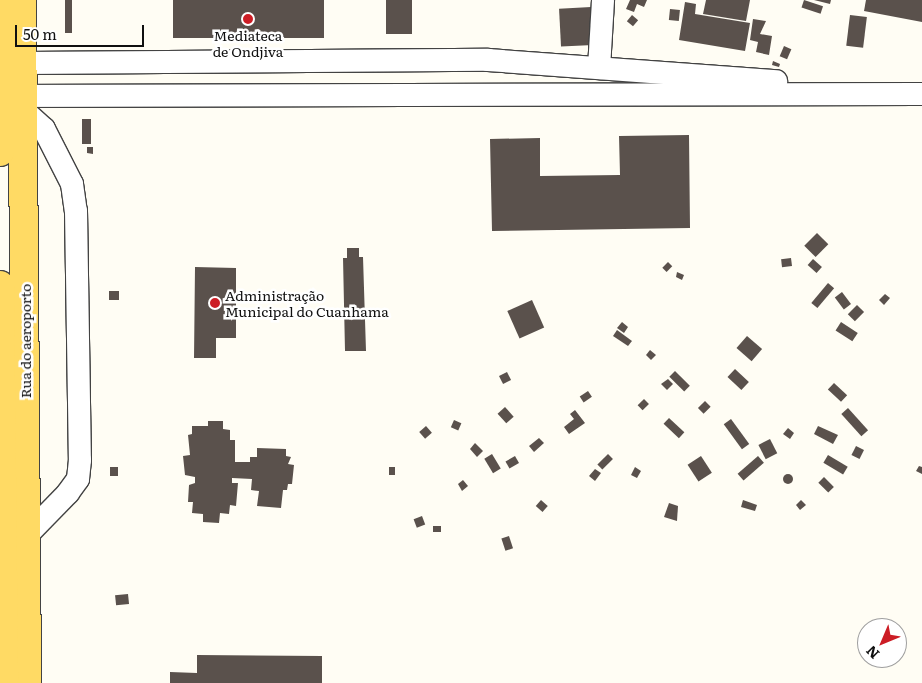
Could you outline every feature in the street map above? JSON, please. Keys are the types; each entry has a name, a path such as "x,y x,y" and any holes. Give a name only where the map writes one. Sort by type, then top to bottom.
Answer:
{"main road":[{"name":"Rua do aeroporto","path":"0,0 12,100 26,536 27,683"},
{"name":"Rua do aeroporto","path":"0,152 23,63 22,0"},
{"name":"Rua do aeroporto","path":"0,285 4,683"}],"street":[{"path":"599,68 603,0"},
{"path":"23,63 488,60 922,93"},
{"path":"12,100 922,93"},
{"path":"12,100 44,129 72,184 76,211 80,460 78,479 68,494 26,536"}],"building":[{"path":"65,0 72,0 72,33 65,33"},
{"name":"Mediateca de Ondjiva","path":"173,0 324,0 324,38 173,38"},
{"path":"386,0 412,0 412,34 386,34"},
{"path":"630,0 647,0 644,7 637,4 634,12 626,9"},
{"path":"706,0 750,0 746,21 703,14"},
{"path":"804,0 823,6 821,14 802,8"},
{"path":"814,0 831,0 830,4"},
{"path":"866,0 922,0 922,22 864,11"},
{"path":"685,2 696,4 695,14 750,23 745,51 679,40"},
{"path":"591,7 593,45 561,47 559,9"},
{"path":"670,9 680,10 679,21 669,20"},
{"path":"632,15 638,20 633,26 627,21"},
{"path":"850,15 867,17 863,48 846,46"},
{"path":"753,19 766,21 760,34 772,36 769,55 756,52 758,42 750,40"},
{"path":"784,46 791,49 787,59 780,56"},
{"path":"773,61 780,64 779,67 772,65"},
{"path":"82,119 91,119 91,144 82,144"},
{"path":"689,135 690,228 492,231 490,139 540,138 540,176 620,175 619,136"},
{"path":"87,147 93,147 93,154 87,153"},
{"path":"817,233 828,244 816,257 804,246"},
{"path":"347,248 359,248 359,257 363,257 366,351 345,351 343,258 347,258"},
{"path":"791,258 792,266 782,267 781,259"},
{"path":"813,259 822,267 817,273 808,265"},
{"path":"668,262 672,266 667,272 662,268"},
{"name":"Administração Municipal do Cuanhama","path":"195,267 236,268 236,338 216,338 216,358 194,358"},
{"path":"677,272 684,275 682,280 676,277"},
{"path":"828,283 834,288 817,308 811,303"},
{"path":"109,291 119,291 119,300 109,300"},
{"path":"842,292 851,304 844,309 835,297"},
{"path":"885,294 890,298 884,305 879,300"},
{"path":"532,300 544,327 520,338 507,311"},
{"path":"857,305 864,312 855,321 848,314"},
{"path":"622,322 628,327 624,333 617,328"},
{"path":"841,322 858,333 852,341 836,330"},
{"path":"617,330 632,341 628,346 613,336"},
{"path":"747,336 762,349 752,361 737,348"},
{"path":"650,350 656,355 651,360 646,355"},
{"path":"735,369 749,382 741,390 727,377"},
{"path":"675,371 690,386 684,392 669,377"},
{"path":"507,372 511,380 503,384 499,376"},
{"path":"668,379 673,384 667,390 661,384"},
{"path":"834,383 847,395 841,402 828,390"},
{"path":"588,391 592,397 584,402 580,397"},
{"path":"644,399 649,404 643,410 638,405"},
{"path":"705,401 711,407 704,414 698,408"},
{"path":"505,407 514,417 506,423 498,414"},
{"path":"848,408 868,430 861,436 841,414"},
{"path":"575,410 585,423 569,434 564,427 574,419 570,414"},
{"path":"669,418 684,432 679,438 664,424"},
{"path":"731,419 749,444 742,449 724,424"},
{"path":"454,420 461,423 458,430 451,427"},
{"path":"208,421 223,421 223,429 230,430 230,440 235,440 235,462 250,462 250,457 257,457 257,448 286,449 286,456 291,457 288,464 294,465 292,484 288,484 287,490 283,490 281,508 257,506 259,491 251,490 252,479 232,478 232,483 238,483 236,506 230,505 229,514 220,513 219,523 203,522 203,514 192,513 193,502 188,502 189,485 195,483 195,477 185,475 183,456 190,455 188,435 192,434 192,426 208,426"},
{"path":"426,426 432,433 425,439 419,432"},
{"path":"818,426 838,435 833,444 814,434"},
{"path":"788,428 794,433 790,439 783,434"},
{"path":"539,438 544,443 534,452 529,446"},
{"path":"770,439 777,453 766,459 758,445"},
{"path":"475,443 483,451 477,457 470,449"},
{"path":"856,446 864,450 859,459 851,455"},
{"path":"492,454 501,469 493,473 484,459"},
{"path":"608,454 613,459 602,470 597,465"},
{"path":"828,455 848,467 843,475 823,463"},
{"path":"515,456 519,463 509,468 505,462"},
{"path":"701,456 712,473 698,481 688,465"},
{"path":"758,456 764,463 744,481 738,474"},
{"path":"919,466 922,467 922,474 916,471"},
{"path":"110,467 118,467 118,476 110,476"},
{"path":"389,467 395,467 395,475 389,475"},
{"path":"635,467 641,471 637,478 631,475"},
{"path":"595,469 601,473 595,481 589,476"},
{"path":"786,474 790,474 793,479 792,483 786,484 783,481 783,477"},
{"path":"824,477 834,487 828,493 818,483"},
{"path":"463,480 468,486 462,491 458,484"},
{"path":"541,500 548,506 543,512 536,506"},
{"path":"743,500 757,505 755,511 741,507"},
{"path":"801,500 806,505 800,510 796,505"},
{"path":"669,503 678,506 677,521 664,517"},
{"path":"422,516 425,524 417,528 414,519"},
{"path":"433,526 441,526 441,532 433,532"},
{"path":"509,536 513,548 505,551 501,538"},
{"path":"128,594 129,604 116,605 115,595"},
{"path":"197,655 322,656 322,683 170,683 170,672 197,673"}],"place":[{"name":"Mediateca de Ondjiva","path":"248,19"},
{"name":"Administração Municipal do Cuanhama","path":"215,303"}]}
